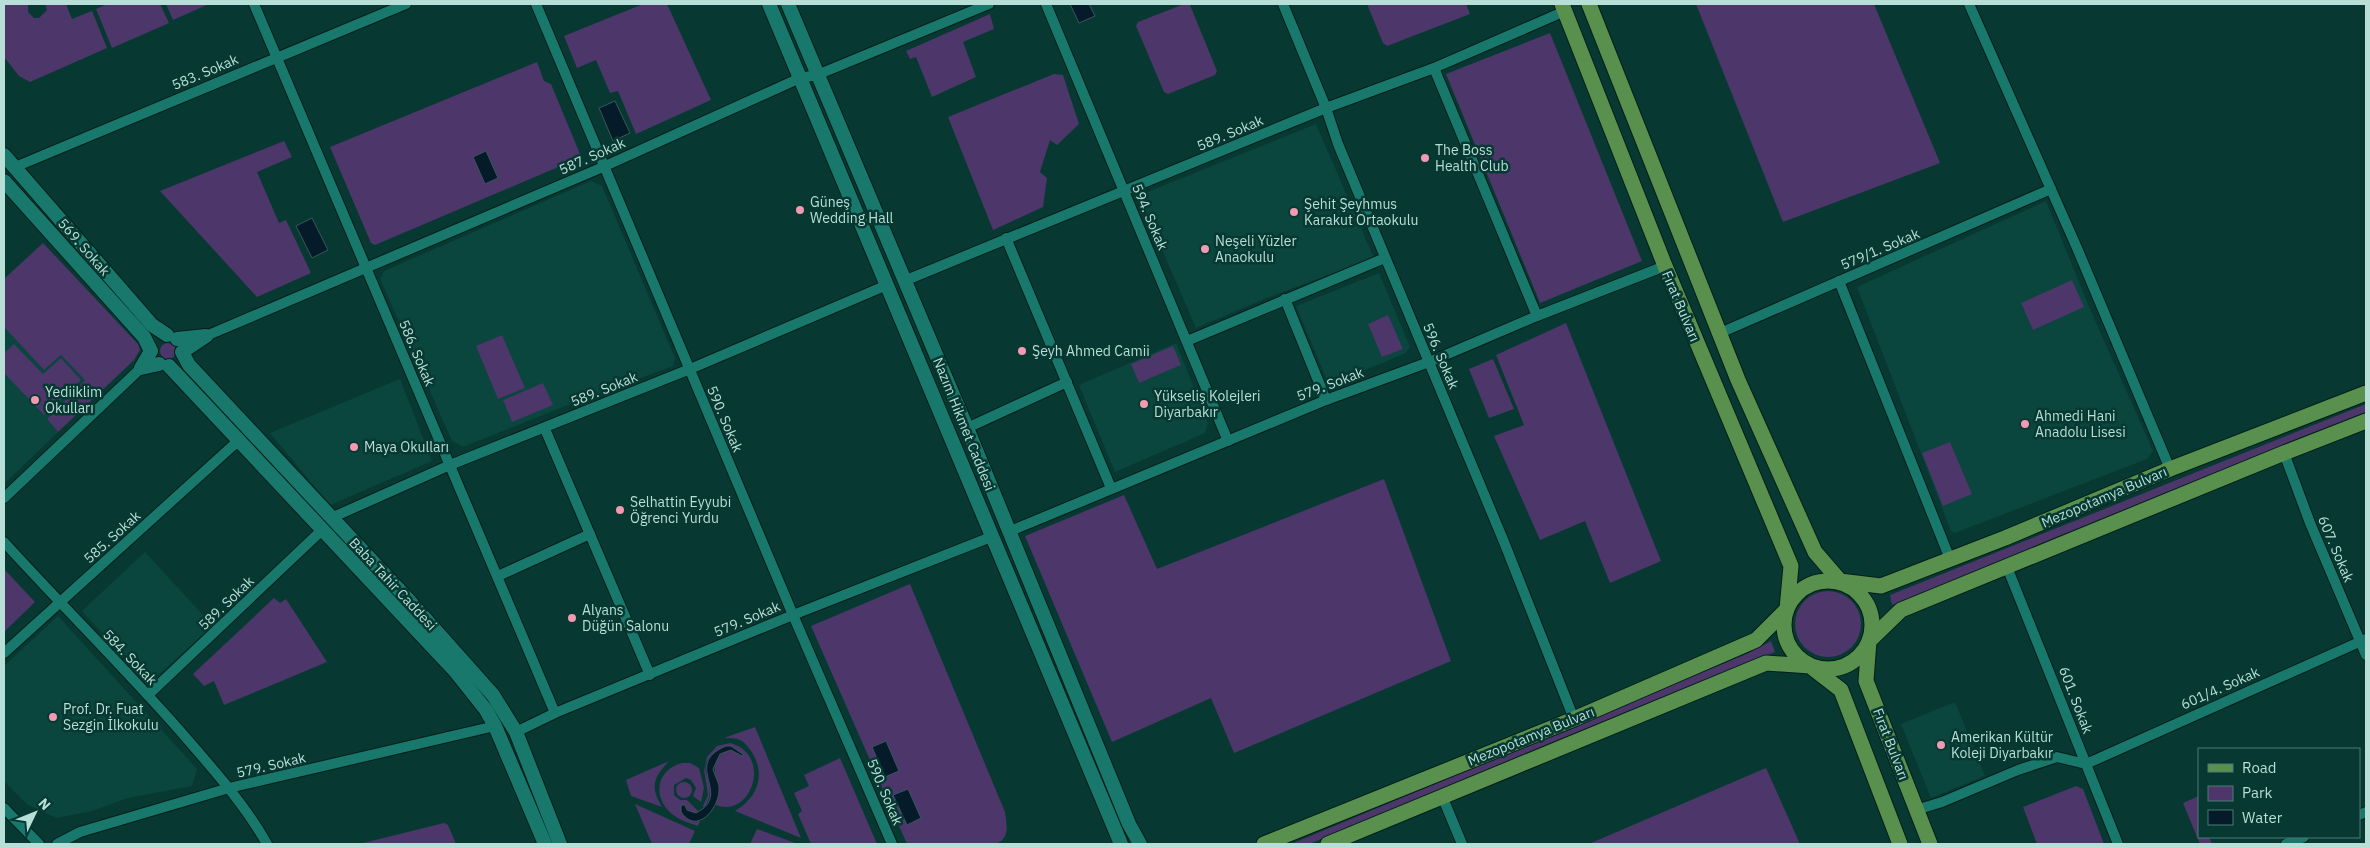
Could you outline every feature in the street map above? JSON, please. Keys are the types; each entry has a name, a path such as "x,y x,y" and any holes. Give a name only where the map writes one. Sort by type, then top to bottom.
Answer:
{"main road":[{"name":"Fırat Bulvarı","path":"1589,4 1738,380 1815,552 1840,581"},
{"name":"Fırat Bulvarı","path":"1564,7 1664,266 1791,566 1787,609"},
{"name":"Mezopotamya Bulvarı","path":"1840,581 1881,586 2170,469 2366,393"},
{"name":"Mezopotamya Bulvarı","path":"1868,641 1901,610 2284,452 2366,422"},
{"path":"1840,581 1854,589 1867,606 1872,627 1868,641 1862,654 1852,663 1839,668 1825,669 1810,666 1799,659 1790,649 1783,623 1787,609 1792,597 1802,588 1814,582 1840,581"},
{"name":"Mezopotamya Bulvarı","path":"1264,844 1574,719 1756,640 1787,609"},
{"name":"Fırat Bulvarı","path":"1868,641 1866,681 1930,844"},
{"name":"Mezopotamya Bulvarı","path":"1328,844 1766,663 1810,666"},
{"name":"Fırat Bulvarı","path":"1810,666 1841,690 1899,844"}],"street":[{"name":"586. Sokak","path":"254,4 555,713"},
{"name":"583. Sokak","path":"15,167 406,4"},
{"name":"590. Sokak","path":"536,4 603,167 892,844"},
{"name":"Nazım Hikmet Caddesi","path":"769,4 1121,844"},
{"name":"Nazım Hikmet Caddesi","path":"788,4 967,428 1128,824 1140,844"},
{"name":"587. Sokak","path":"206,336 603,167 800,78 818,75 989,4"},
{"name":"594. Sokak","path":"1046,4 1228,441"},
{"name":"596. Sokak","path":"1282,4 1574,719"},
{"path":"1969,4 2051,189 2170,469"},
{"name":"589. Sokak","path":"904,280 1124,192 1326,108 1434,68 1564,7"},
{"path":"1434,68 1537,316"},
{"name":"569. Sokak","path":"4,155 152,325 172,337"},
{"path":"4,180 144,337 152,356 164,365"},
{"name":"579/1. Sokak","path":"1720,333 2051,189"},
{"path":"1006,238 1111,488"},
{"path":"1187,341 1385,258"},
{"name":"579. Sokak","path":"1008,532 1326,400 1429,362 1537,316 1664,266"},
{"path":"1839,281 1950,559"},
{"name":"589. Sokak","path":"331,518 450,466 545,429 576,414 690,370 886,285"},
{"path":"1284,299 1326,400"},
{"path":"4,498 140,368 158,338 206,336"},
{"path":"140,368 164,365 177,361 182,352 206,336"},
{"path":"172,337 182,352"},
{"name":"Baba Tahir Caddesi","path":"182,352 190,366 459,655 493,695 516,732 560,844"},
{"name":"Baba Tahir Caddesi","path":"164,365 455,671 486,710 495,726 545,844"},
{"path":"967,428 1067,382"},
{"path":"545,429 650,675"},
{"name":"585. Sokak","path":"4,653 238,441"},
{"name":"607. Sokak","path":"2284,452 2310,523 2363,640 2366,655"},
{"name":"589. Sokak","path":"148,696 322,530"},
{"path":"498,576 590,534"},
{"name":"579. Sokak","path":"516,732 555,713 793,615 992,537"},
{"name":"584. Sokak","path":"4,542 148,696 229,788 252,818 267,844"},
{"name":"601. Sokak","path":"2008,567 2118,844"},
{"name":"601/4. Sokak","path":"2086,764 2363,640"},
{"name":"579. Sokak","path":"58,844 80,832 229,788 495,726"},
{"path":"1916,810 1942,802 2018,770 2057,758 2086,764"},
{"path":"1442,796 1462,844"},
{"path":"4,808 39,844"},
{"path":"2289,844 2302,838"}],"shaded area":[{"path":"1316,124 1374,258 1269,297 1196,328 1141,201 1145,193"},
{"path":"591,181 602,186 675,358 673,366 578,401 463,447 452,441 380,279 384,271"},
{"path":"2046,201 2090,309 2153,451 2147,459 1955,533 1951,531 1857,287"},
{"path":"1379,273 1410,347 1406,353 1329,385 1296,306"},
{"name":"Yediiklim Okulları","path":"4,327 44,370 61,355 86,380 47,419 58,432 4,484"},
{"name":"Yükseliş Kolejleri Diyarbakır","path":"1176,343 1208,423 1205,433 1115,472 1079,385"},
{"name":"Maya Okulları","path":"400,379 432,461 330,505 270,433"},
{"path":"145,552 213,626 148,684 82,611"},
{"name":"Prof. Dr. Fuat Sezgin İlkokulu","path":"58,616 197,769 192,786 128,798 92,811 57,818 28,805 4,781 4,666"},
{"name":"Amerikan Kültür Koleji Diyarbakır","path":"1955,702 1985,776 1931,798 1901,724"}],"green space":[{"path":"4,4 28,4 28,12 34,18 39,18 47,10 45,4 66,4 72,19 92,11 107,48 30,82 19,76 4,57"},
{"path":"107,4 160,4 169,23 112,48 96,9"},
{"path":"166,4 209,4 173,20"},
{"path":"643,4 667,4 711,100 636,134 618,91 610,93 596,60 577,68 564,36"},
{"path":"1184,4 1190,5 1217,71 1215,75 1168,94 1164,92 1136,26 1138,22"},
{"path":"1367,4 1466,4 1470,14 1387,46 1383,43"},
{"path":"1696,4 1874,4 1940,163 1783,222"},
{"path":"990,14 994,29 963,42 976,77 932,97 916,57 910,59 906,51"},
{"path":"1550,33 1642,261 1540,303 1446,74"},
{"path":"537,62 544,81 551,84 580,154 577,159 375,245 371,243 330,147"},
{"path":"1054,74 1063,75 1079,124 1057,145 1050,140 1040,172 1047,178 1043,207 993,230 948,117"},
{"path":"284,141 292,157 257,172 279,223 286,220 311,273 257,297 160,191"},
{"path":"43,243 138,344 140,350 134,360 58,432 47,419 85,380 61,355 44,370 4,327 4,279"},
{"path":"2072,280 2084,307 2033,330 2021,303"},
{"path":"1388,315 1403,349 1382,357 1368,324"},
{"path":"1566,323 1661,561 1610,583 1585,521 1540,540 1494,436 1524,425 1496,355"},
{"path":"502,335 525,388 498,399 476,346"},
{"path":"168,343 174,345 176,351 174,357 168,359 162,357 160,351 162,345"},
{"path":"14,344 43,374 61,358 81,380 44,415 4,373 4,353"},
{"path":"1173,346 1181,365 1139,383 1131,364"},
{"path":"1493,359 1514,409 1489,418 1469,369"},
{"path":"543,383 553,405 512,422 503,400"},
{"path":"2366,404 2366,412 1892,605 1890,595"},
{"path":"1950,442 1972,494 1943,506 1922,453"},
{"path":"1384,479 1451,661 1234,753 1211,698 1112,742 1025,536 1124,495 1157,569"},
{"path":"4,569 35,602 4,632"},
{"path":"910,584 1005,812 1006,835 996,844 907,844 811,626"},
{"path":"1828,591 1841,593 1856,606 1859,611 1861,624 1859,637 1846,652 1841,655 1828,657 1815,655 1800,642 1797,637 1795,624 1797,611 1810,596 1815,593"},
{"path":"274,598 280,603 286,599 327,662 224,705 214,681 204,686 193,674"},
{"path":"1771,641 1775,652 1309,844 1291,844 1749,653"},
{"path":"755,727 801,838 735,811 753,794 757,787 759,771 753,754 746,744 738,739 724,738"},
{"path":"730,743 743,749 751,759 754,771 753,783 748,794 739,803 729,807 716,805 716,763 726,750 731,750 742,756 736,749 725,746 708,759 705,766 710,793 704,808 703,806 708,795 704,770 707,757 717,746"},
{"path":"840,758 877,844 811,844 798,814 802,811 794,793 809,786 804,775"},
{"path":"669,761 659,773 655,783 656,794 662,807 631,796 626,780"},
{"path":"682,763 690,763 699,768 704,788 701,802 693,796 696,788 691,780 686,778 674,785 674,795 680,800 687,800 699,812 690,812 681,805 681,812 694,822 700,821 698,826 681,820 672,814 661,800 660,785 662,778 673,767"},
{"path":"1766,768 1800,844 1591,844 1591,843"},
{"path":"684,782 692,790 684,798 676,790"},
{"path":"2076,786 2083,789 2104,844 2037,844 2023,807"},
{"path":"2198,796 2198,838 2209,838 2212,844 2200,844 2183,803"},
{"path":"635,804 695,831 689,844 652,844"},
{"path":"444,823 448,825 456,844 359,844"},
{"path":"757,829 795,843 750,844"}],"water":[{"path":"1070,4 1089,4 1095,16 1079,23"},
{"path":"615,101 630,133 613,141 599,108"},
{"path":"486,151 498,178 485,184 473,157"},
{"path":"312,218 328,250 312,258 296,226"},
{"path":"886,741 899,771 885,777 872,747"},
{"path":"726,746 731,746 744,755 742,756 731,750 720,754 713,769 719,788 715,806 705,817 693,821 681,812 681,805 685,805 687,810 696,813 706,805 710,797 707,771 708,762 713,754"},
{"path":"908,789 921,818 907,825 893,795"}],"place":[{"name":"The Boss Health Club","path":"1425,158"},
{"name":"Güneş Wedding Hall","path":"800,210"},
{"name":"Şehit Şeyhmus Karakut Ortaokulu","path":"1294,212"},
{"name":"Neşeli Yüzler Anaokulu","path":"1205,249"},
{"name":"Şeyh Ahmed Camii","path":"1022,351"},
{"name":"Yediiklim Okulları","path":"35,400"},
{"name":"Yükseliş Kolejleri Diyarbakır","path":"1144,404"},
{"name":"Ahmedi Hani Anadolu Lisesi","path":"2025,424"},
{"name":"Maya Okulları","path":"354,447"},
{"name":"Selhattin Eyyubi Öğrenci Yurdu","path":"620,510"},
{"name":"Alyans Düğün Salonu","path":"572,618"},
{"name":"Prof. Dr. Fuat Sezgin İlkokulu","path":"53,717"},
{"name":"Amerikan Kültür Koleji Diyarbakır","path":"1941,745"}]}
